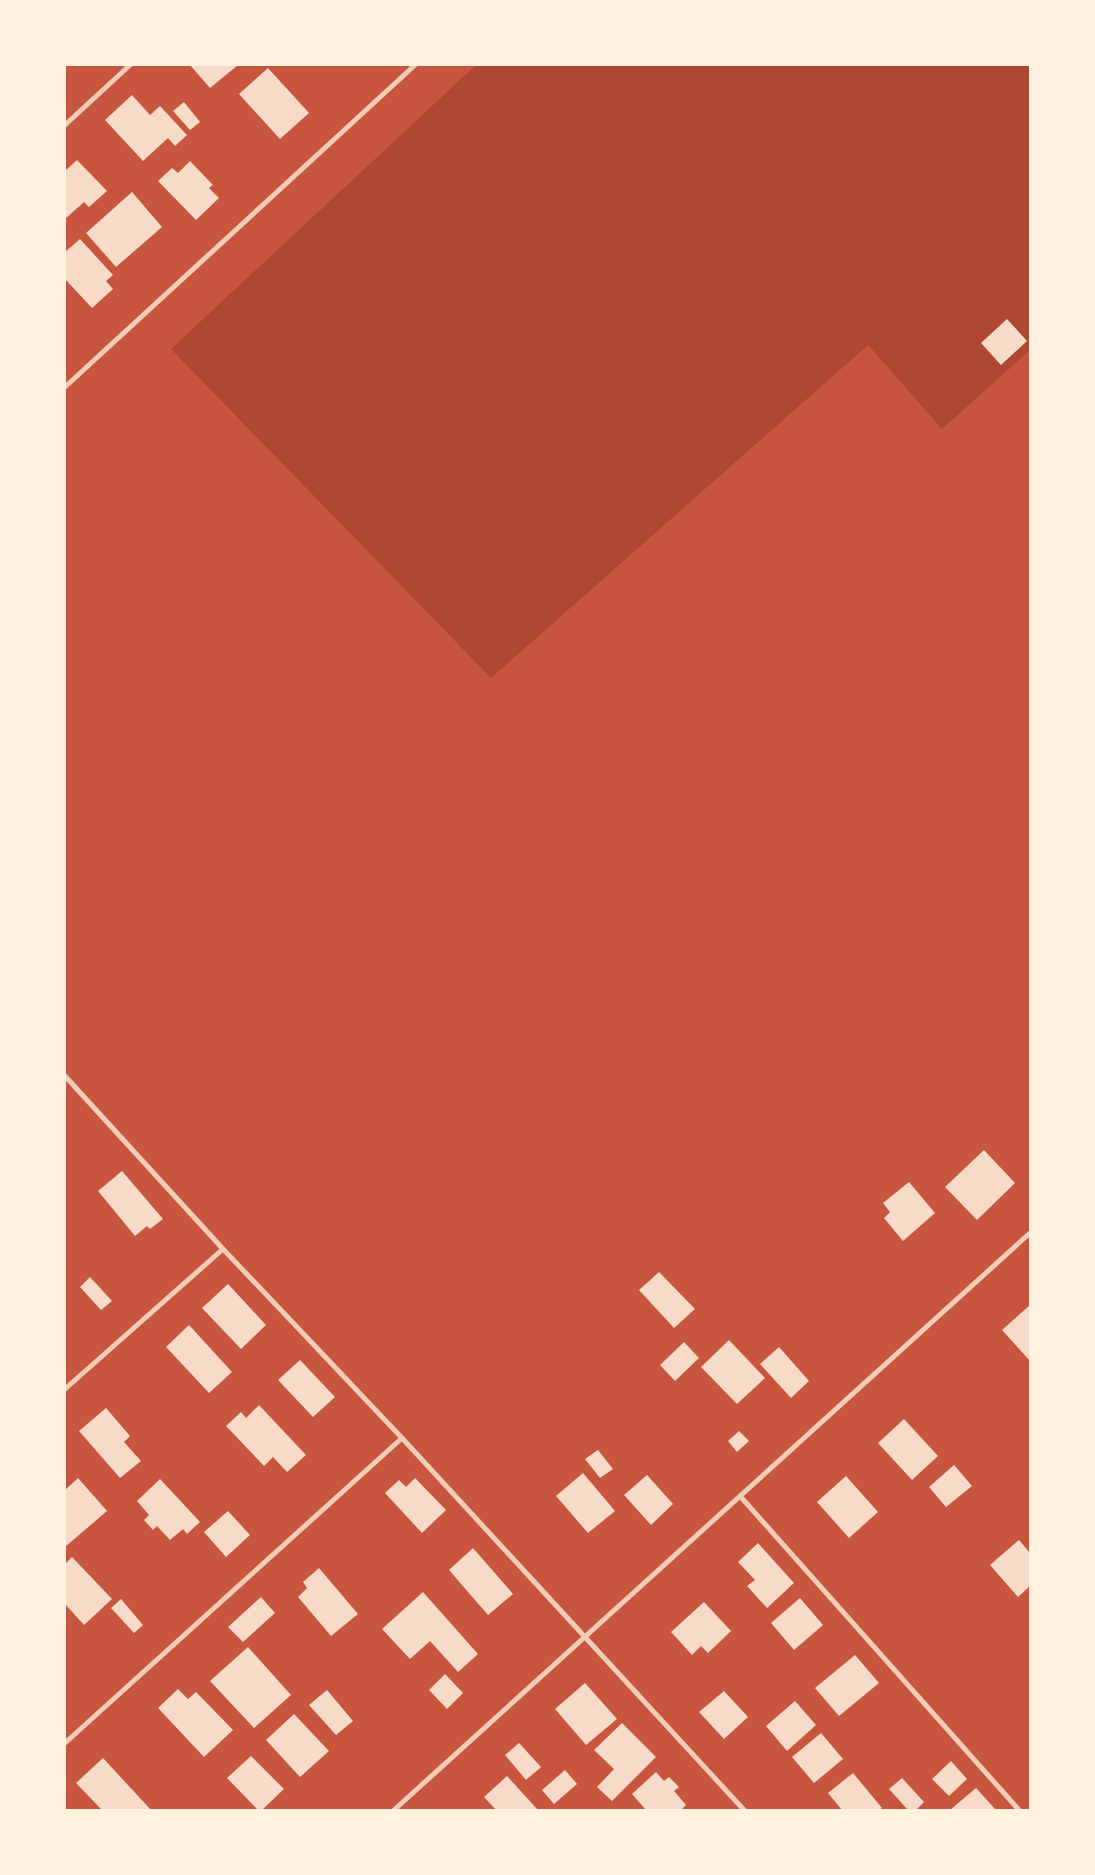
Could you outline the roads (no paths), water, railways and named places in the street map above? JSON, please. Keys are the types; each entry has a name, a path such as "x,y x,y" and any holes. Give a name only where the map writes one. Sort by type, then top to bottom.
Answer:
{"street":[{"path":"65,125 130,65"},
{"path":"65,387 415,65"},
{"path":"65,1076 223,1249 402,1438 744,1810"},
{"path":"394,1810 1030,1234"},
{"path":"65,1389 223,1249"},
{"path":"65,1743 402,1438"},
{"path":"740,1496 1019,1810"}]}
